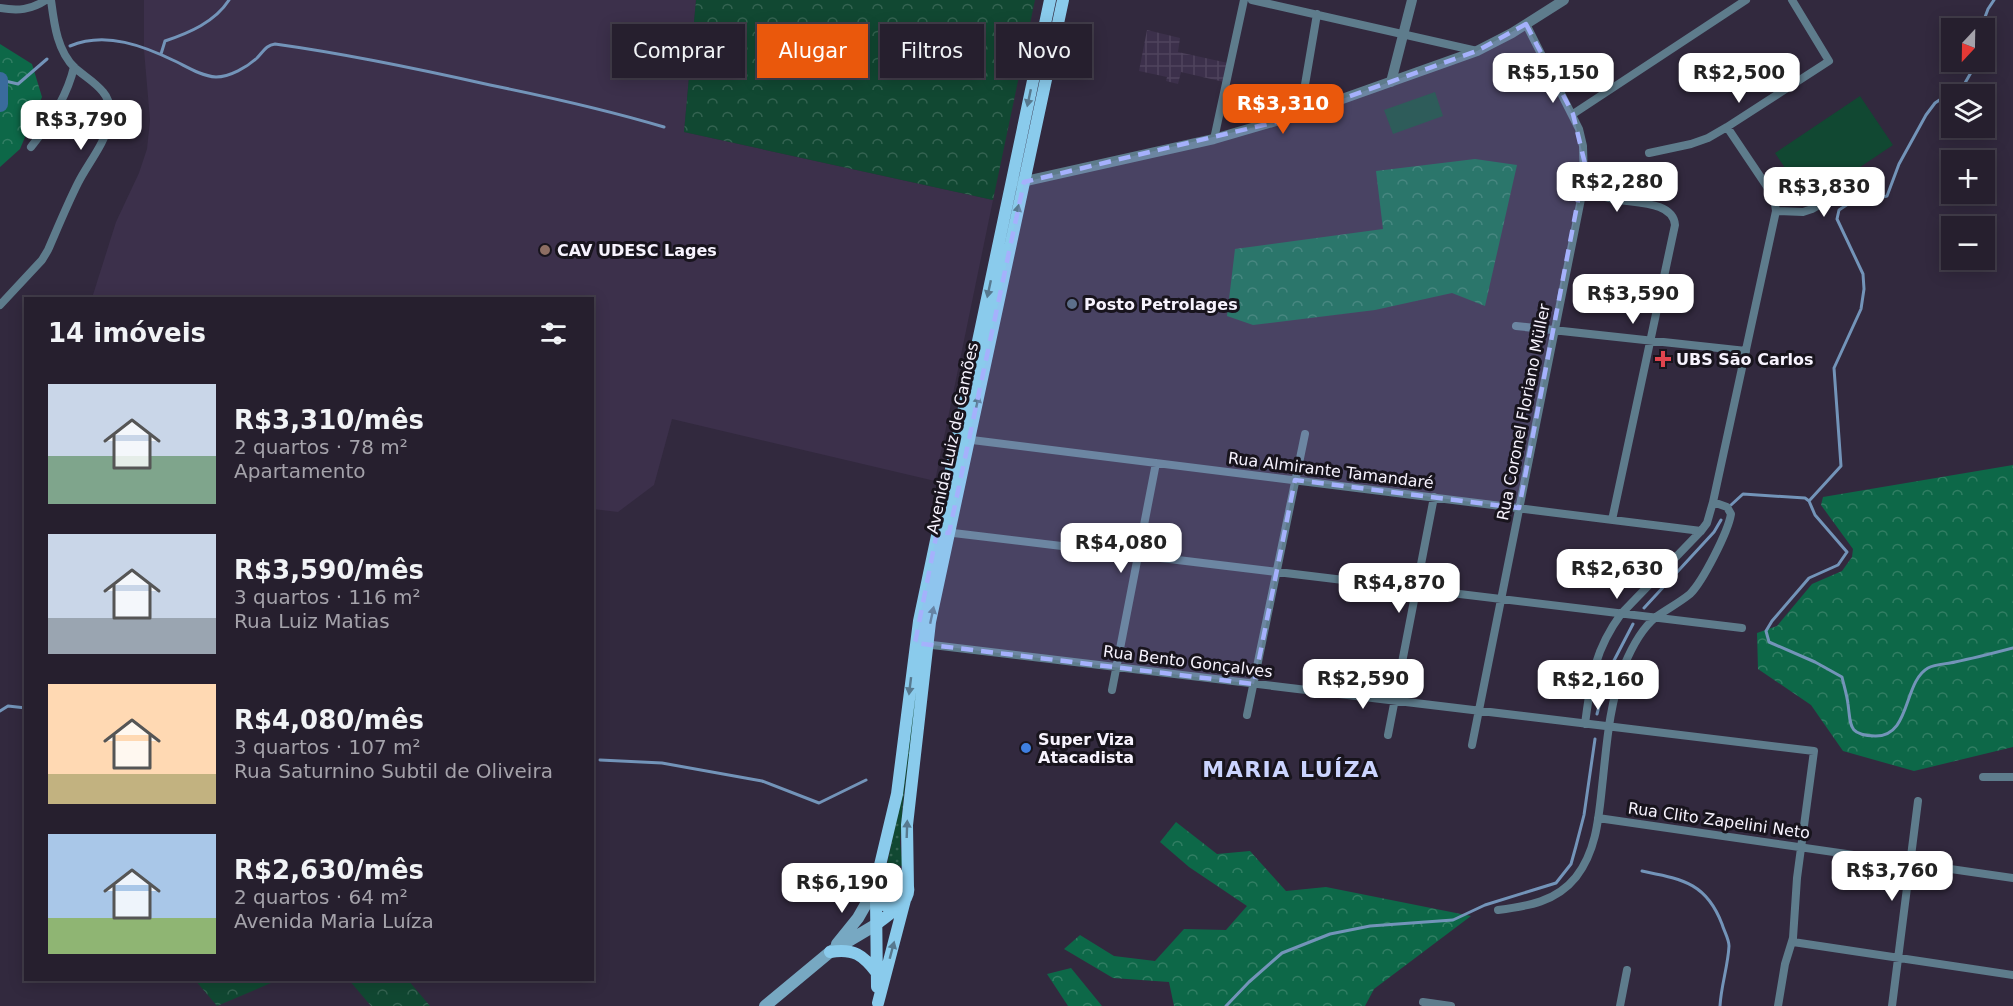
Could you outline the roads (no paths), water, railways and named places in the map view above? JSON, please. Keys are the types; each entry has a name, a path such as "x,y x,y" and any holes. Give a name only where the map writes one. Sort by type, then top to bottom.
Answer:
{"main road":[{"name":"Avenida Luiz de Camões","path":"877,1004 875,890 897,794 921,644 1017,183 1050,0"},
{"name":"Avenida Luiz de Camões","path":"1017,183 1063,0"},
{"name":"Avenida Luiz de Camões","path":"877,1004 905,896 906,825 921,644"},
{"path":"830,952 853,924 884,874 894,873 903,879 905,896"},
{"path":"875,890 880,904 891,907 905,896"},
{"path":"765,1006 830,952 877,924 905,896"},
{"path":"830,952 844,950 853,952 868,962 877,973"}],"street":[{"path":"0,8 27,10 48,0 60,44 74,67 93,81 110,104 110,119 106,133 79,181 48,250 42,260 0,305"},
{"path":"1214,139 1244,0"},
{"path":"1252,0 1477,51"},
{"path":"1391,82 1412,0"},
{"path":"1017,183 1214,139 1300,114 1477,51 1496,42 1564,0"},
{"path":"1573,114 1746,0"},
{"path":"1649,153 1691,144 1727,127 1829,61 1792,0"},
{"path":"1300,114 1317,15"},
{"name":"Rua Coronel Floriano Müller","path":"1472,744 1584,184 1583,146 1573,114 1526,24"},
{"path":"31,147 53,116 66,91 74,67"},
{"path":"1585,724 1597,657 1611,628 1701,531 1707,523 1713,502 1776,211 1774,197 1727,127"},
{"path":"1776,211 1803,212 1812,209 1860,182"},
{"path":"1584,184 1599,195 1665,209 1675,218 1612,519"},
{"path":"1516,326 1746,351"},
{"path":"1247,715 1305,434"},
{"name":"Rua Almirante Tamandaré","path":"963,439 1701,531"},
{"path":"1112,690 1156,463"},
{"path":"1388,735 1434,497"},
{"path":"1498,910 1539,903 1555,896 1576,876 1591,850 1598,818 1608,727 1624,666 1643,632 1656,618 1691,593 1709,566 1731,513 1727,507 1713,502"},
{"path":"943,532 1742,628"},
{"name":"Rua Bento Gonçalves","path":"921,644 1814,752 1802,847"},
{"path":"1983,777 2013,777"},
{"path":"1892,1006 1918,801"},
{"name":"Rua Clito Zapelini Neto","path":"1598,818 2013,878"},
{"path":"1778,1006 1785,964 1793,942 1797,878 1802,847"},
{"path":"1793,942 2013,975"},
{"path":"1620,1006 1627,970"},
{"path":"1423,1002 1452,1006"}],"waterway":[{"path":"161,54 165,41 209,21 229,0"},
{"path":"1985,18 1994,0"},
{"path":"70,46 97,40 125,42 216,77 243,68 267,47 275,44 437,73 578,104 664,127"},
{"path":"1,80 18,84 47,59"},
{"path":"1971,72 1965,83 1935,103 1926,115 1899,164 1887,196 1868,201 1851,202 1839,210 1837,219 1863,274 1864,289 1861,309 1834,368 1841,466 1809,501 1815,515 1847,552 1838,565 1809,578 1766,631 1769,642 1815,662 1842,677 1852,728 1860,734 1875,736 1887,734 1895,728 1901,719 1914,685 1928,668 2013,648"},
{"path":"0,80 0,104"},
{"path":"1731,505 1743,494 1805,498 1809,501"},
{"path":"1644,608 1714,532 1721,520"},
{"path":"1597,714 1608,672 1633,624"},
{"path":"0,711 8,706 24,708"},
{"path":"1226,1006 1282,953 1330,934 1370,926 1453,920 1485,905 1556,883 1571,864 1576,846 1584,815 1595,739"},
{"path":"600,760 662,763 762,781 819,803 866,780"},
{"path":"1642,871 1691,885 1700,891 1716,910 1729,946 1720,1006"}],"place":[{"name":"CAV UDESC Lages","path":"545,250"},
{"name":"Posto Petrolages","path":"1072,304"},
{"name":"UBS São Carlos","path":"1663,359"},
{"name":"Super Viza Atacadista","path":"1026,748"}],"district":[{"name":"MARIA LUÍZA","path":"1291,769"}]}
